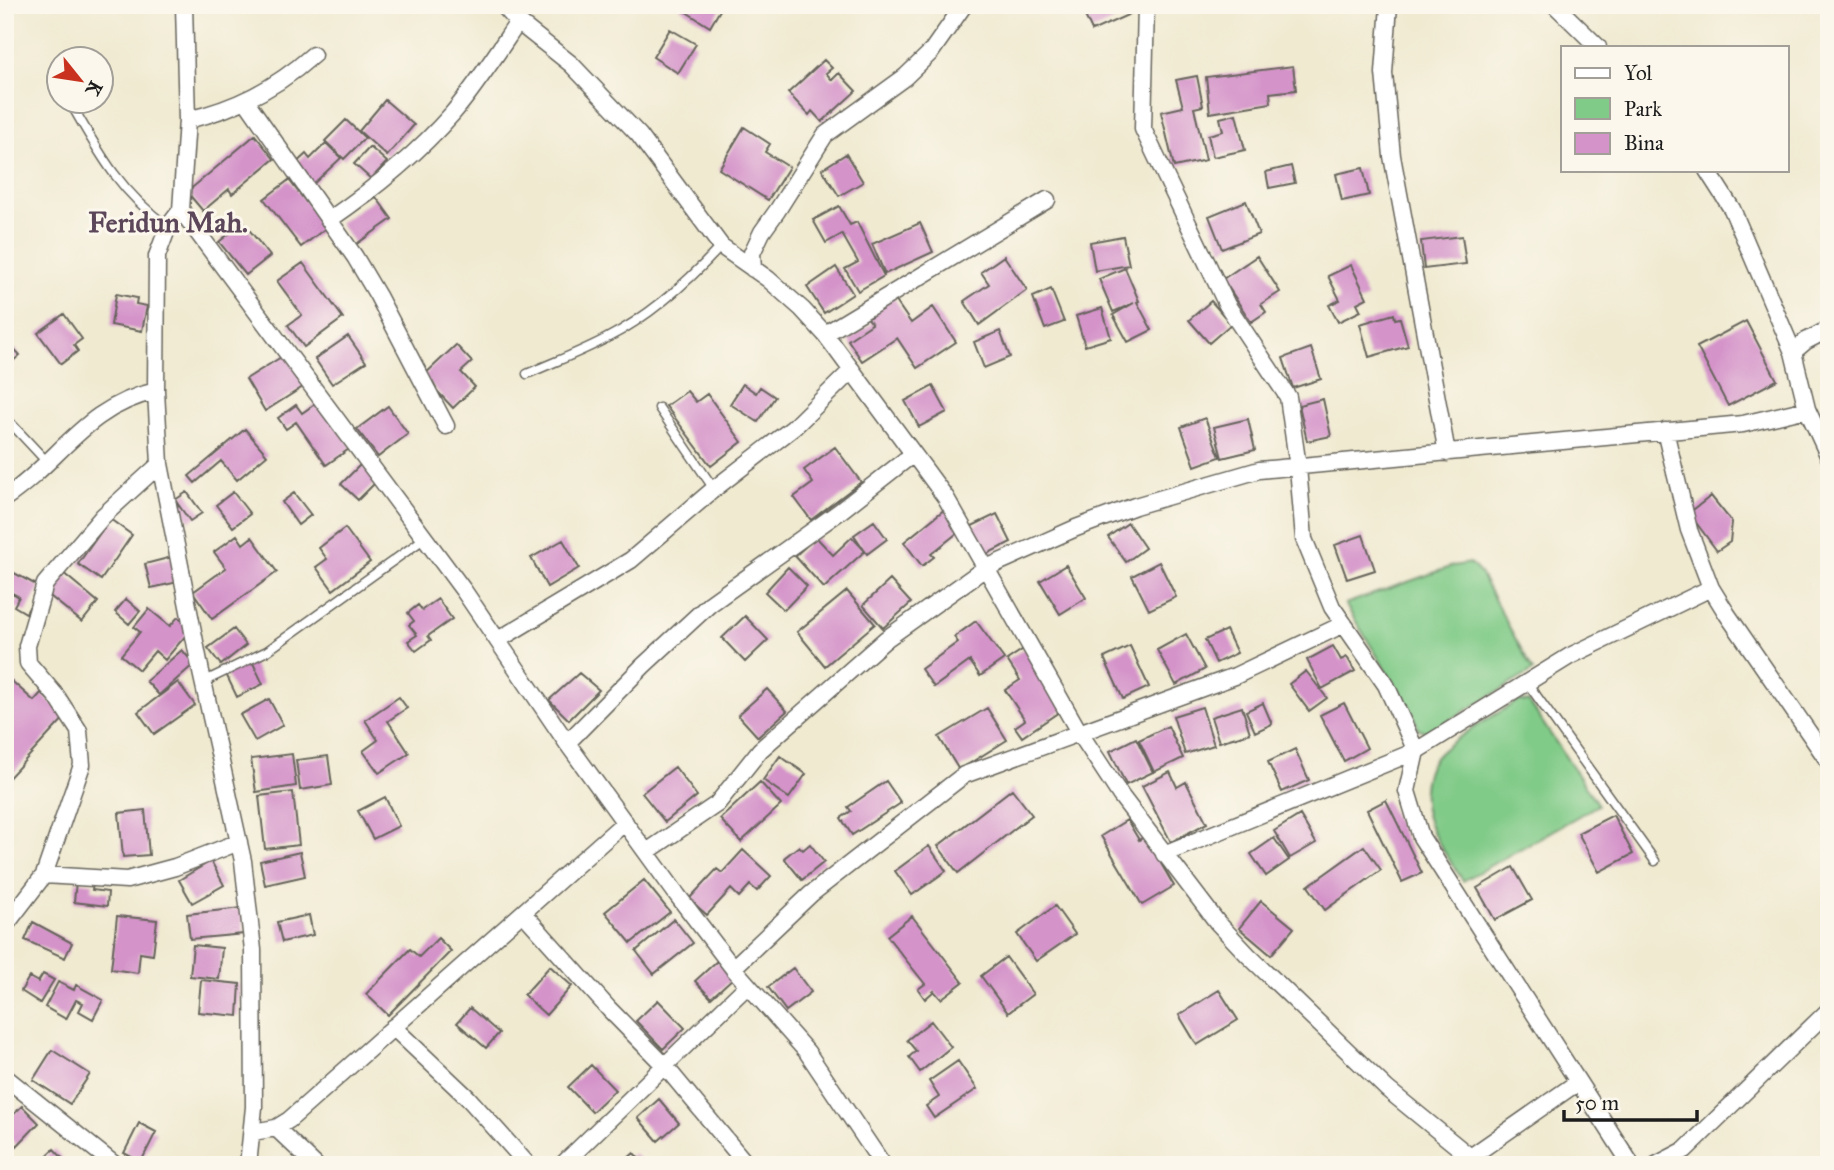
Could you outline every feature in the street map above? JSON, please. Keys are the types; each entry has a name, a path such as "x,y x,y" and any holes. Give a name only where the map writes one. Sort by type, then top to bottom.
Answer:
{"street":[{"path":"184,5 187,120 181,210 168,227 157,256 156,391 160,464 203,682 239,842 253,950 253,1132 248,1165"},
{"path":"503,5 518,22 570,64 639,135 721,246 768,279 825,334 946,498 1079,732 1121,796 1217,922 1248,955 1387,1089 1470,1162 1578,1082"},
{"path":"753,269 752,253 762,232 825,135 905,77 931,52 964,5"},
{"path":"1146,5 1143,129 1227,305 1288,397 1304,539 1332,607 1386,685 1416,751 1407,791 1421,837 1578,1082 1626,1163 1647,1165"},
{"path":"1389,5 1384,72 1392,156 1447,453"},
{"path":"1555,5 1597,46"},
{"path":"329,220 388,176 431,136 470,91 518,22"},
{"path":"187,120 246,101 281,81 313,55"},
{"path":"246,101 378,296 446,426"},
{"path":"1708,172 1732,209 1793,352 1807,409 1829,457"},
{"path":"825,334 1047,200"},
{"path":"181,210 425,538 567,743 733,968 807,1052 883,1165"},
{"path":"1793,352 1806,341 1829,329"},
{"path":"498,640 631,560 714,489 793,428 852,370"},
{"path":"5,498 100,413 130,398 156,391"},
{"path":"648,852 717,804 760,750 886,639 984,569 1076,528 1135,506 1259,470 1742,424 1807,409"},
{"path":"1665,431 1689,530 1712,588 1829,762"},
{"path":"567,743 643,666 710,604 839,512 913,454"},
{"path":"5,926 44,875 82,765 79,731 57,697 29,663 27,646 45,584 103,516 160,464"},
{"path":"1164,854 1416,751 1570,656 1712,588"},
{"path":"733,968 811,894 964,775 1235,676 1344,624"},
{"path":"253,1132 276,1128 289,1120 625,822"},
{"path":"44,875 127,880 175,867 239,842"},
{"path":"523,913 609,1009 664,1065 747,1165"},
{"path":"562,1165 748,985"},
{"path":"1656,1165 1685,1150 1829,1010"},
{"path":"393,1027 468,1098 528,1165"},
{"path":"5,1077 115,1165"},
{"path":"276,1128 315,1165"}],"lane":[{"path":"78,116 117,180 142,206 168,227"},
{"path":"527,374 608,338 635,321 686,281 721,246"},
{"path":"659,408 714,489"},
{"path":"5,417 47,461"},
{"path":"203,682 267,651 425,538"},
{"path":"1528,684 1655,861"}],"green space":[{"path":"1470,563 1480,573 1533,671 1429,732 1419,730 1413,714 1345,604 1453,566"},
{"path":"1518,701 1529,702 1598,805 1463,881 1437,840 1427,818 1424,792 1427,774 1434,759 1450,744"}],"building":[{"path":"682,5 723,5 710,27 680,8"},
{"path":"1080,5 1127,5 1130,14 1092,31"},
{"path":"670,29 696,44 678,73 653,57"},
{"path":"824,60 832,68 826,73 832,80 839,73 856,91 822,122 812,111 809,115 788,93"},
{"path":"1293,66 1296,90 1270,93 1271,103 1210,113 1206,77"},
{"path":"1197,76 1203,106 1194,108 1206,160 1174,167 1161,112 1183,107 1176,80"},
{"path":"385,100 414,125 387,156 359,131"},
{"path":"1236,114 1245,150 1213,157 1208,135 1223,131 1220,118"},
{"path":"346,120 365,138 344,159 325,141"},
{"path":"744,127 770,144 765,152 789,167 768,200 719,169"},
{"path":"255,135 274,159 232,194 229,189 203,211 187,192"},
{"path":"326,143 341,158 312,185 293,166 306,154 310,159"},
{"path":"370,147 387,162 371,179 354,164"},
{"path":"846,154 863,182 839,196 822,169"},
{"path":"1291,166 1295,183 1269,188 1266,172"},
{"path":"1363,168 1369,195 1342,201 1336,174"},
{"path":"289,180 326,228 301,247 264,199"},
{"path":"376,197 392,219 355,245 339,223"},
{"path":"1246,201 1259,234 1222,249 1209,216"},
{"path":"839,206 850,225 857,222 884,276 858,291 845,269 858,262 842,234 826,243 813,220"},
{"path":"243,222 270,256 246,275 219,242"},
{"path":"920,223 933,252 885,274 872,244"},
{"path":"1123,236 1129,265 1095,271 1090,242"},
{"path":"1462,236 1466,264 1424,269 1421,241"},
{"path":"1004,256 1027,290 979,325 964,301 989,284 981,272"},
{"path":"1257,256 1280,292 1261,304 1266,312 1251,322 1223,279"},
{"path":"303,263 343,318 304,347 288,325 302,315 277,281"},
{"path":"1351,265 1367,298 1357,303 1361,311 1338,322 1329,305 1340,300 1328,276"},
{"path":"836,267 853,294 824,313 807,287"},
{"path":"1125,268 1139,301 1137,302 1152,330 1128,342 1113,315 1134,303 1113,312 1099,279"},
{"path":"1051,289 1064,322 1045,329 1033,297"},
{"path":"116,294 137,298 136,304 147,306 142,331 111,325"},
{"path":"893,297 911,323 933,307 956,342 917,368 897,338 862,361 848,340 872,324 866,315"},
{"path":"1211,301 1231,324 1209,343 1189,320"},
{"path":"1102,308 1111,338 1085,346 1076,316"},
{"path":"64,314 82,339 74,345 78,351 61,364 38,333"},
{"path":"1394,314 1395,319 1400,318 1408,346 1369,357 1360,324"},
{"path":"1746,321 1777,380 1728,406 1697,347"},
{"path":"1000,331 1010,357 984,368 974,342"},
{"path":"348,336 366,362 332,384 315,359"},
{"path":"5,339 20,355 5,368"},
{"path":"456,345 472,362 461,372 475,387 453,408 423,376"},
{"path":"1311,348 1321,379 1293,388 1283,358"},
{"path":"286,354 306,385 265,411 246,379"},
{"path":"743,384 756,393 760,387 775,397 758,422 730,404"},
{"path":"933,386 947,412 919,427 905,401"},
{"path":"687,391 696,402 707,394 742,442 711,466 666,406"},
{"path":"1323,399 1331,436 1307,441 1299,405"},
{"path":"319,401 352,447 326,465 296,422 286,429 278,418 296,405 302,413"},
{"path":"388,406 408,434 378,457 357,429"},
{"path":"1205,418 1220,457 1195,466 1181,427"},
{"path":"1248,419 1255,450 1222,458 1214,427"},
{"path":"245,429 267,455 237,480 221,461 195,483 189,476"},
{"path":"835,447 861,482 811,520 794,497 813,483 804,470"},
{"path":"361,464 378,480 358,500 341,484"},
{"path":"187,492 202,513 190,521 175,500"},
{"path":"233,492 250,514 233,527 216,505"},
{"path":"294,493 311,515 298,525 282,502"},
{"path":"1711,496 1732,522 1730,542 1717,551 1689,513"},
{"path":"945,509 961,530 931,554 934,557 922,566 904,542"},
{"path":"997,514 1011,542 985,555 970,527"},
{"path":"110,519 132,535 101,580 78,564"},
{"path":"874,521 887,539 867,554 854,535"},
{"path":"1128,523 1145,548 1126,562 1108,537"},
{"path":"345,528 370,562 333,590 316,567 327,559 319,548"},
{"path":"237,535 243,544 252,537 277,572 212,619 193,592 226,568 214,552"},
{"path":"1363,535 1375,570 1347,579 1335,545"},
{"path":"816,537 833,555 852,537 865,551 824,588 795,556"},
{"path":"563,540 579,568 547,587 531,558"},
{"path":"172,557 178,582 151,588 145,564"},
{"path":"1159,562 1176,597 1149,610 1132,576"},
{"path":"1066,565 1086,598 1060,614 1040,581"},
{"path":"788,567 807,586 784,610 765,592"},
{"path":"5,568 40,587 26,613 14,606 19,597 12,593 5,606"},
{"path":"62,572 98,602 82,622 45,592"},
{"path":"890,580 911,603 883,628 863,605"},
{"path":"847,591 875,624 825,666 797,632"},
{"path":"126,599 140,611 129,624 115,612"},
{"path":"438,599 452,619 428,636 431,640 416,651 408,641 417,635 409,625 414,621 408,613 418,605 422,610"},
{"path":"149,609 170,626 178,617 192,628 165,660 155,651 139,670 121,655 140,632 134,627"},
{"path":"745,616 768,640 745,662 722,638"},
{"path":"976,621 1004,659 980,676 970,661 934,687 921,669 958,642 954,637"},
{"path":"234,629 246,645 221,665 208,648"},
{"path":"1226,630 1237,653 1216,663 1205,640"},
{"path":"1186,634 1205,669 1176,685 1157,650"},
{"path":"1130,646 1149,687 1123,699 1104,658"},
{"path":"1333,646 1341,660 1347,657 1355,671 1322,689 1307,660"},
{"path":"1025,648 1065,708 1022,737 1015,727 1025,720 1005,690 1020,680 1007,660"},
{"path":"182,650 194,664 159,695 146,681"},
{"path":"252,661 263,684 237,697 226,674"},
{"path":"1306,671 1327,698 1309,711 1289,684"},
{"path":"579,673 599,690 569,720 549,700"},
{"path":"5,675 34,701 41,693 66,716 5,782 5,726 8,723 5,721"},
{"path":"178,682 195,705 154,734 138,712"},
{"path":"767,689 787,711 758,737 738,715"},
{"path":"399,697 407,708 388,721 409,753 379,773 363,751 378,740 365,720"},
{"path":"269,699 283,725 255,741 240,715"},
{"path":"1263,703 1272,724 1255,732 1246,711"},
{"path":"1344,703 1367,748 1344,761 1320,715"},
{"path":"1202,707 1214,745 1185,754 1173,716"},
{"path":"1242,707 1250,733 1219,742 1211,717"},
{"path":"987,708 1007,740 959,770 939,737"},
{"path":"1168,726 1183,758 1154,772 1139,740"},
{"path":"1136,738 1153,772 1126,785 1110,751"},
{"path":"1295,749 1309,780 1282,792 1268,762"},
{"path":"292,754 296,786 256,792 251,759"},
{"path":"328,756 332,785 300,790 296,760"},
{"path":"780,756 806,774 789,798 763,780"},
{"path":"675,767 697,796 665,822 642,793"},
{"path":"1170,772 1177,787 1186,782 1207,823 1171,842 1142,786"},
{"path":"886,781 901,803 852,835 841,818 851,811 848,807"},
{"path":"760,782 781,805 741,842 720,819"},
{"path":"1012,789 1032,815 958,873 938,846"},
{"path":"293,792 299,845 265,849 259,796"},
{"path":"385,797 399,826 373,839 358,811"},
{"path":"1386,800 1422,873 1402,882 1367,810"},
{"path":"145,810 149,855 123,857 119,813"},
{"path":"1300,815 1316,843 1290,858 1274,831"},
{"path":"1613,815 1633,854 1599,872 1578,833"},
{"path":"1127,820 1139,840 1145,836 1174,886 1142,905 1101,836"},
{"path":"1274,838 1289,860 1266,876 1251,854"},
{"path":"810,844 824,862 802,880 784,858 799,846 803,850"},
{"path":"929,846 946,871 912,895 895,871"},
{"path":"1364,846 1381,870 1325,910 1308,886"},
{"path":"743,850 771,876 757,891 750,885 739,897 731,889 707,915 689,899 717,869 722,873"},
{"path":"300,852 305,876 265,885 260,861"},
{"path":"211,861 224,885 192,903 179,880"},
{"path":"1513,867 1532,900 1495,920 1477,888"},
{"path":"644,880 670,912 631,943 605,912"},
{"path":"76,881 93,883 92,890 108,892 107,906 74,902"},
{"path":"1261,901 1294,928 1271,955 1239,928"},
{"path":"1055,906 1075,934 1036,961 1017,934"},
{"path":"242,908 244,934 190,939 187,914"},
{"path":"309,915 313,935 282,942 277,922"},
{"path":"117,916 157,920 153,955 140,953 138,973 111,969"},
{"path":"912,916 963,982 941,999 934,991 925,999 918,989 925,984 887,936"},
{"path":"674,919 693,943 654,974 636,951"},
{"path":"33,922 72,943 65,958 25,940"},
{"path":"438,938 451,951 388,1015 366,994 410,949 419,957"},
{"path":"193,945 222,948 219,979 190,976"},
{"path":"1006,957 1033,994 1008,1013 981,976"},
{"path":"717,961 733,978 711,998 695,981"},
{"path":"550,966 572,986 546,1015 524,995"},
{"path":"793,968 811,992 786,1011 768,987"},
{"path":"43,974 54,980 40,1003 21,991 29,977 38,982"},
{"path":"201,980 240,984 238,1016 198,1012"},
{"path":"58,982 74,990 76,985 103,1000 93,1019 79,1011 83,1003 76,1000 66,1019 45,1007"},
{"path":"1219,990 1238,1020 1197,1045 1179,1015"},
{"path":"658,1000 685,1028 663,1049 636,1021"},
{"path":"470,1008 499,1033 486,1048 457,1023"},
{"path":"931,1021 951,1047 920,1072 909,1057 916,1051 907,1040"},
{"path":"52,1050 90,1074 70,1104 33,1080"},
{"path":"958,1061 977,1089 934,1118 926,1106 939,1097 929,1081"},
{"path":"591,1065 615,1090 592,1112 568,1087"},
{"path":"659,1099 679,1123 658,1141 638,1118"},
{"path":"22,1106 39,1123 17,1146 5,1134 5,1123"},
{"path":"139,1123 156,1132 141,1162 124,1153"},
{"path":"54,1149 69,1165 37,1165"},
{"path":"634,1153 644,1165 620,1165"}],"district":[{"name":"Feridun Mah.","path":"168,222"}]}
